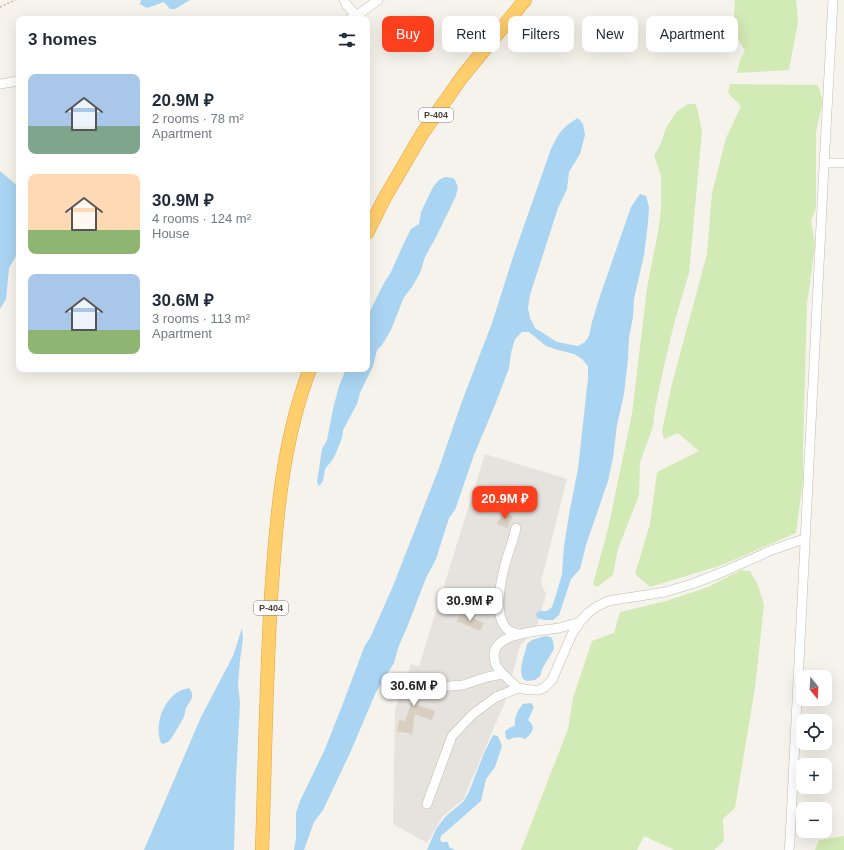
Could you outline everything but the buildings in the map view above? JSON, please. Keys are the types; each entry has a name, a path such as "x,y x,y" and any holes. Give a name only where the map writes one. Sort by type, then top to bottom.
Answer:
{"highway":[{"name":"Р-404","path":"370,227 422,134 462,76 523,2"},
{"name":"Р-404","path":"262,850 267,689 274,547 289,438 309,372"}],"street":[{"path":"344,0 352,16"},
{"path":"354,16 378,0"},
{"path":"789,850 832,0"},
{"path":"0,84 16,81"},
{"path":"824,163 844,163"},
{"path":"516,528 504,568 500,592 500,607 501,618 504,626 508,630 518,634"},
{"path":"427,804 452,736 473,714 496,697 518,688 539,690 545,687 552,680 572,634 588,612 608,601 665,592 695,583 772,550 804,539"},
{"path":"518,688 495,666 494,653 498,645 506,639 518,634 560,628 580,622"},
{"path":"438,687 463,685 487,677 503,674"}],"path":[{"path":"0,7 15,0"}],"shaded area":[{"path":"485,454 567,479 541,582 546,594 537,627 520,646 505,702 463,800 443,816 427,843 393,824 395,710 411,664 419,666"}],"green space":[{"path":"735,0 796,0 798,22 789,70 737,73 740,60 745,51 738,39 738,16 734,16"},
{"path":"730,84 818,85 823,102 816,131 816,208 811,221 815,245 807,304 803,480 796,533 722,565 650,587 635,574 650,524 657,472 699,451 678,433 664,439 662,431 672,384 707,254 712,193 726,138 741,106 728,93"},
{"path":"688,104 695,104 702,131 689,273 675,320 664,366 655,409 653,427 640,462 639,495 618,549 613,575 597,587 593,584 608,529 632,414 647,288 658,232 661,209 661,176 654,156 661,143 666,128 677,111"},
{"path":"741,570 750,571 758,585 764,605 755,688 735,808 723,819 724,841 714,850 674,850 644,836 637,850 521,850 568,729 573,698 592,641 614,633 620,612 666,601 708,587"},
{"path":"844,836 844,850 815,850 819,840"}],"water":[{"path":"141,0 190,0 175,9 170,9 164,2 147,8 140,4"},
{"path":"578,118 583,124 585,135 580,154 569,172 567,189 558,208 530,295 528,308 530,318 535,328 557,342 578,346 585,342 589,336 599,299 631,207 640,194 646,196 649,207 644,255 634,299 624,394 617,425 613,458 608,481 586,545 580,569 571,579 559,615 553,620 537,618 536,614 539,611 547,611 552,607 562,574 564,546 578,469 588,366 582,359 574,354 546,346 529,332 522,332 515,339 509,368 474,455 455,510 449,518 436,559 426,578 398,648 394,663 376,692 350,753 323,810 314,822 304,850 294,850 296,839 296,813 300,801 325,749 365,645 370,638 393,586 439,468 461,404 492,323 513,257 551,149 561,131"},
{"path":"0,171 16,184 16,256 9,268 6,299 0,309"},
{"path":"445,177 453,178 458,187 456,196 425,257 420,273 404,297 391,330 382,345 377,350 373,366 360,393 357,404 343,430 342,438 336,453 325,469 323,481 319,486 317,482 322,449 327,440 339,386 345,372 370,372 370,311 391,272 411,229 419,224 421,212 433,187 439,180"},
{"path":"242,628 243,639 238,684 240,703 234,850 144,850 201,717 233,656"},
{"path":"545,636 551,637 554,649 542,669 540,676 535,680 527,681 523,679 521,670 527,644 532,640"},
{"path":"189,688 192,693 192,698 186,708 184,717 171,739 163,744 161,743 159,736 159,721 165,706 174,695 181,690"},
{"path":"531,703 534,707 528,720 533,728 530,734 525,739 516,737 508,740 506,738 505,731 515,726 517,714 523,704"},
{"path":"493,735 498,736 502,746 495,767 486,779 481,801 441,836 440,840 442,842 448,842 449,847 455,850 427,850 436,829 446,816 463,802 469,792 484,753"}]}
